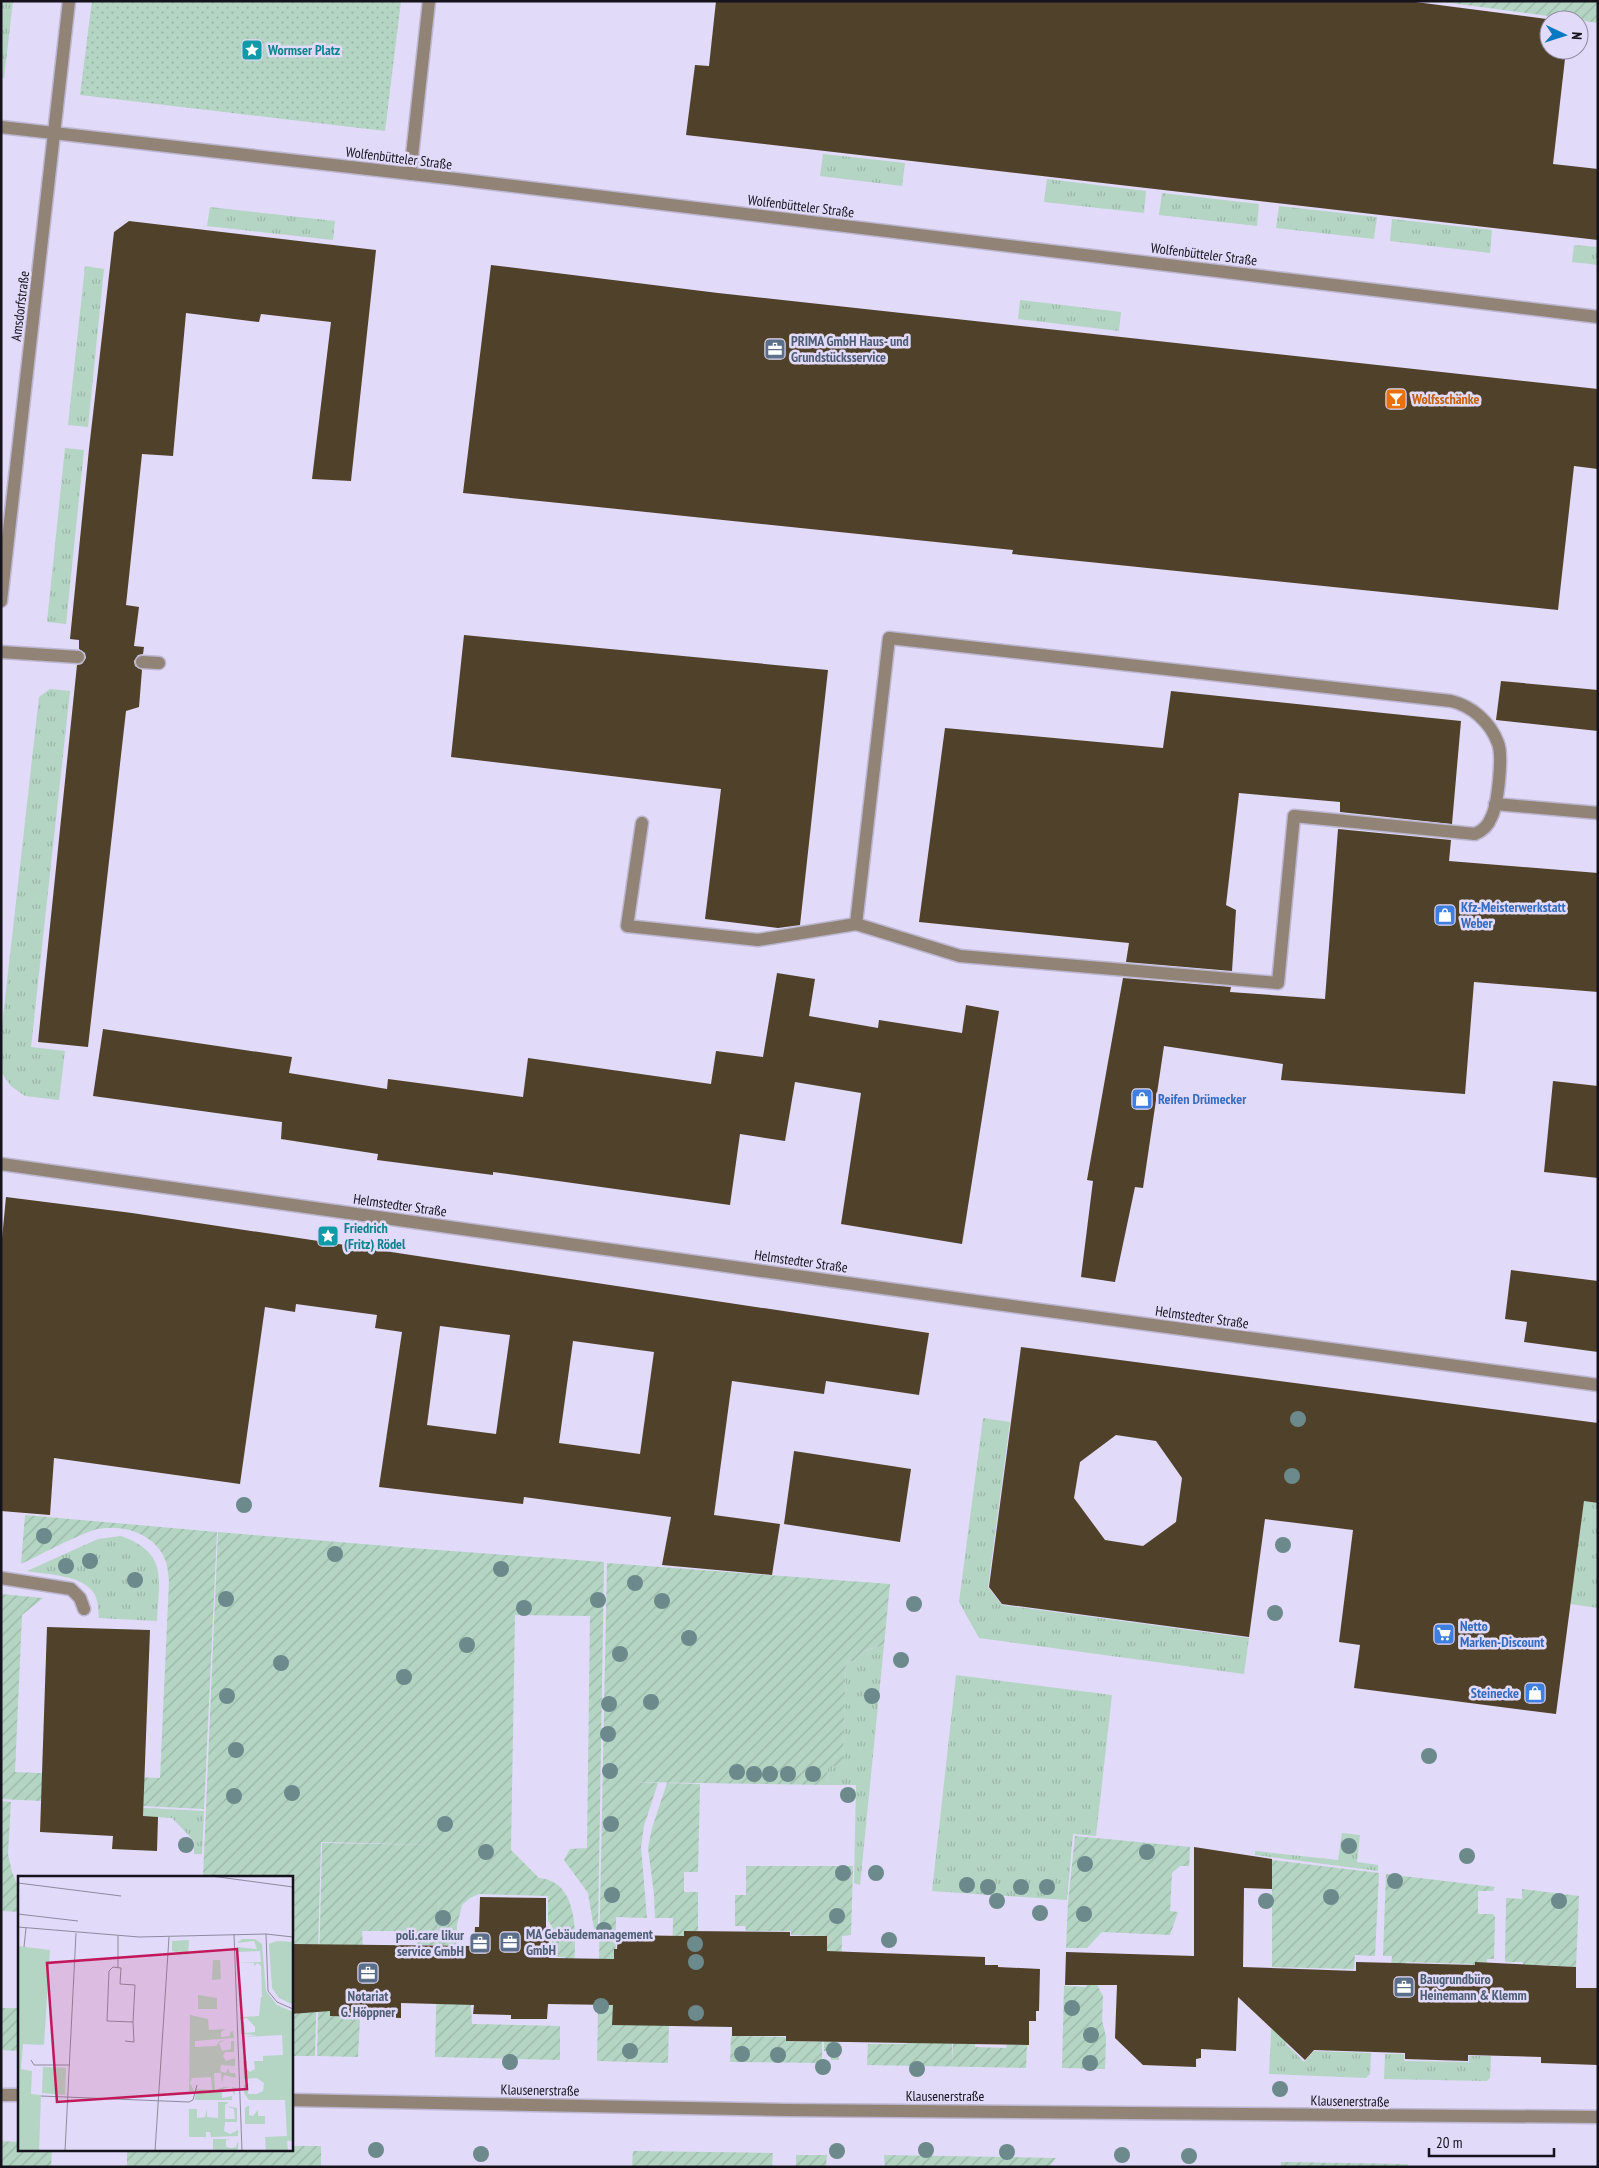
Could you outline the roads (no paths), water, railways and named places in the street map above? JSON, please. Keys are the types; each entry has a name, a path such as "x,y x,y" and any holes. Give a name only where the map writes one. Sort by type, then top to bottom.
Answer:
{"street":[{"path":"55,134 69,1"},
{"path":"410,174 428,1"},
{"name":"Wolfenbütteler Straße","path":"1,127 410,174 1598,317"},
{"name":"Amsdorfstraße","path":"1,602 55,134"},
{"path":"642,823 627,926 758,940 856,924 960,956 1278,983 1294,816 1473,834 1481,831 1486,826 1495,804 1500,750 1498,742 1481,718 1468,707 1459,703 889,638 856,924"},
{"path":"1,652 78,657"},
{"path":"142,662 159,663"},
{"path":"1495,804 1598,813"},
{"name":"Helmstedter Straße","path":"1,1164 982,1302 1598,1385"},
{"path":"1,1578 71,1589 80,1598 84,1609"},
{"path":"1,2095 18,2095"},
{"name":"Klausenerstraße","path":"292,2100 852,2111 1598,2117"}],"place":[{"name":"Wormser Platz","path":"252,50"},
{"name":"PRIMA GmbH Haus- und Grundstücksservice","path":"775,349"},
{"name":"Wolfsschänke","path":"1396,399"},
{"name":"Kfz-Meisterwerkstatt Weber","path":"1445,915"},
{"name":"Reifen Drümecker","path":"1142,1099"},
{"name":"Friedrich (Fritz) Rödel","path":"328,1236"},
{"name":"Netto Marken-Discount","path":"1444,1634"},
{"name":"Steinecke","path":"1535,1693"},
{"name":"MA Gebäudemanagement GmbH","path":"510,1942"},
{"name":"poli.care likur service GmbH","path":"480,1943"},
{"name":"Notariat G. Höppner","path":"368,1973"},
{"name":"Baugrundbüro Heinemann & Klemm","path":"1404,1987"}]}
